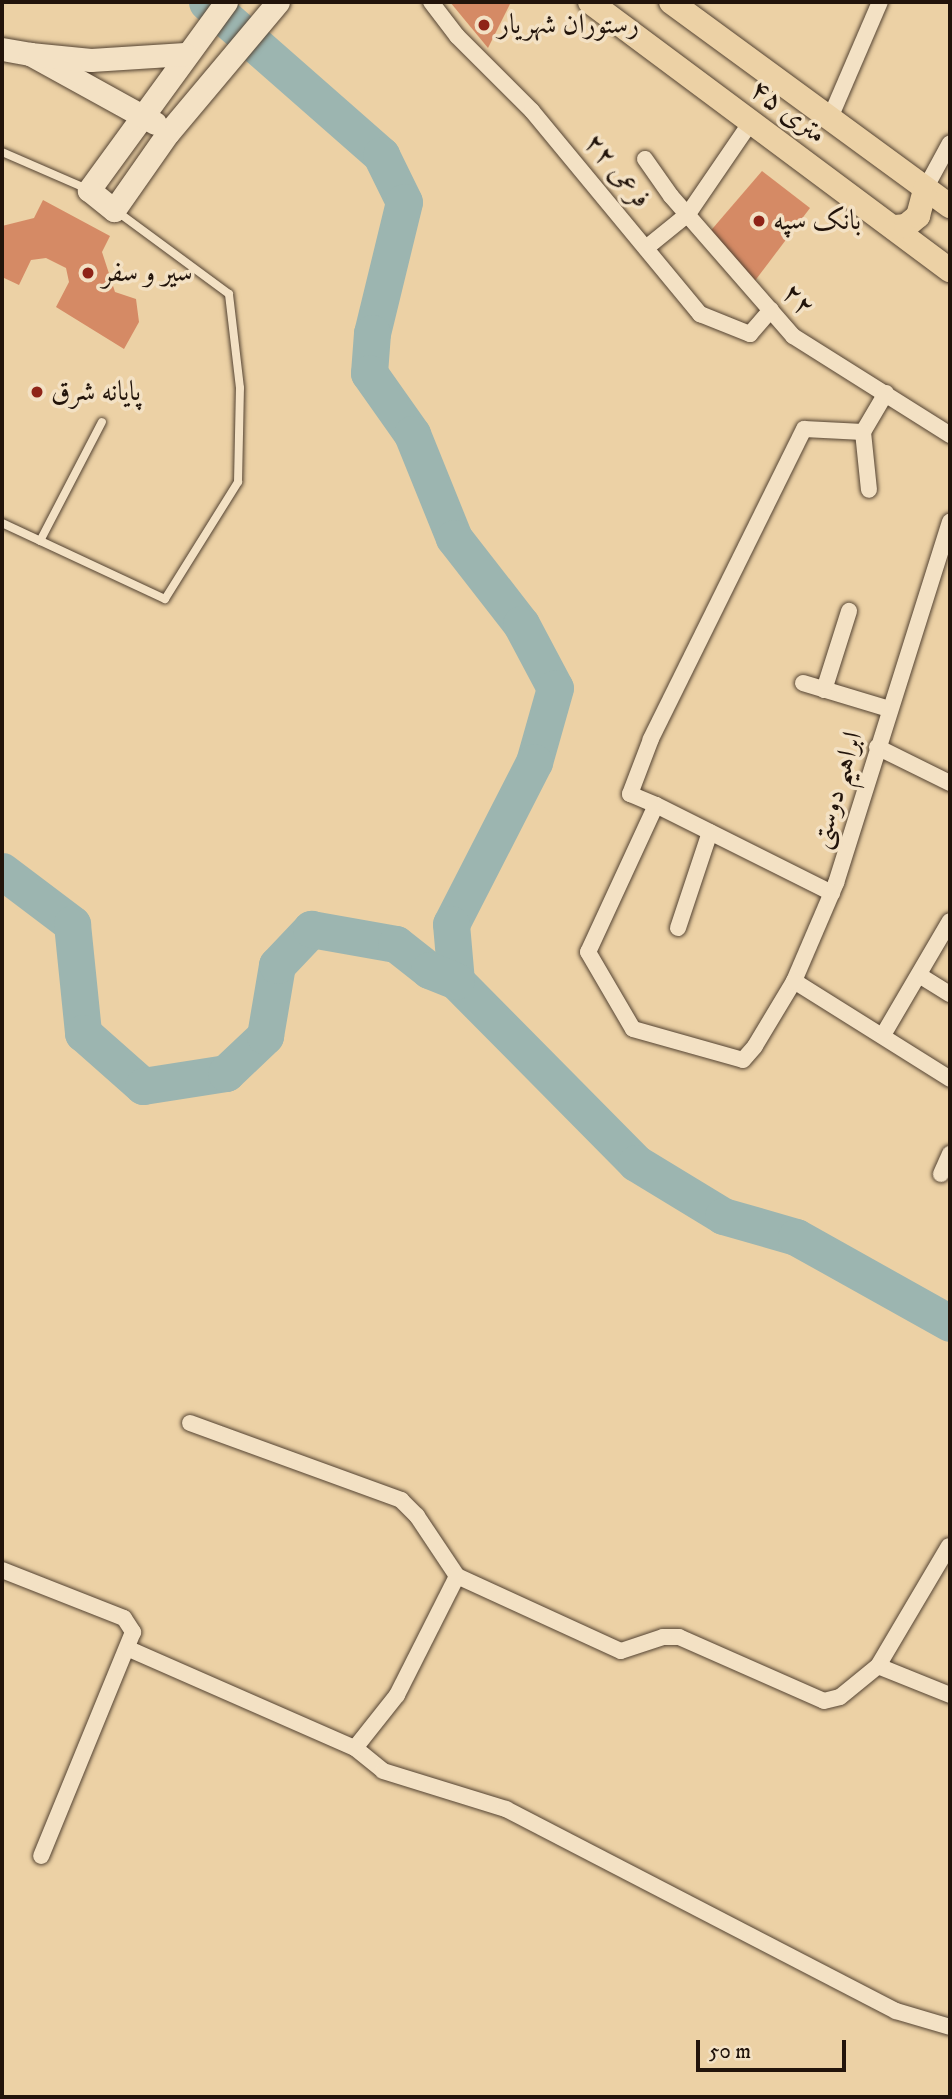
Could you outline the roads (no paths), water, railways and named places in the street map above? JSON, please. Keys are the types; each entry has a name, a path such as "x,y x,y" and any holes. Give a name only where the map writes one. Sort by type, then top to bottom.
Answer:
{"main road":[{"name":"۴۵ متری","path":"590,2 950,269"},
{"name":"۴۵ متری","path":"671,2 950,206"},
{"path":"895,227 906,226 918,216 925,189"},
{"path":"950,242 950,269"}],"street":[{"path":"226,2 202,30 89,190 114,210 168,133 273,8"},
{"name":"فرعی ۲۲","path":"431,2 457,37 532,111 646,248 682,298 700,314 750,334 771,310"},
{"path":"830,118 880,2"},
{"path":"2,49 91,61 185,54"},
{"path":"30,54 143,114 168,133"},
{"path":"646,248 688,214 751,122"},
{"path":"925,189 950,143"},
{"name":"۲۲","path":"645,159 688,214 793,336 950,435"},
{"path":"869,491 863,432 886,393"},
{"path":"832,893 630,794 647,750 804,429 863,432"},
{"name":"ابراهیم دوستی","path":"656,805 589,951 633,1029 743,1060 794,981 832,893 950,522"},
{"path":"824,690 849,611"},
{"path":"803,683 889,709"},
{"path":"877,747 950,783"},
{"path":"678,928 710,832"},
{"path":"883,1035 950,921"},
{"path":"919,975 950,994"},
{"path":"794,981 950,1079"},
{"path":"941,1174 950,1154"},
{"path":"190,1423 401,1500 418,1516 457,1576 621,1651 663,1637 679,1637 824,1701 839,1698 878,1666 949,1546"},
{"path":"2,1570 124,1618 133,1632 130,1649 41,1856"},
{"path":"355,1748 397,1695 457,1576"},
{"path":"130,1649 355,1748 383,1770 506,1810 896,2011 950,2027"},
{"path":"878,1666 950,1695"}],"lane":[{"path":"2,152 89,190"},
{"path":"2,523 165,599 238,482 240,388 229,294 114,210"},
{"path":"40,541 102,422"}],"waterway":[{"path":"207,2 381,155 404,202 372,333 369,373 412,434 454,538 521,624 555,688 534,762 451,924 456,981 636,1163 723,1216 796,1237 950,1323"},
{"path":"2,871 72,924 83,1033 143,1086 226,1073 265,1036 277,965 311,929 396,944 429,970 456,981"}],"place":[{"name":"رستوران شهریار","path":"484,25"},
{"name":"بانک سپه","path":"759,221"},
{"name":"سیر و سفر","path":"88,273"},
{"name":"پایانه شرق","path":"37,392"}]}
